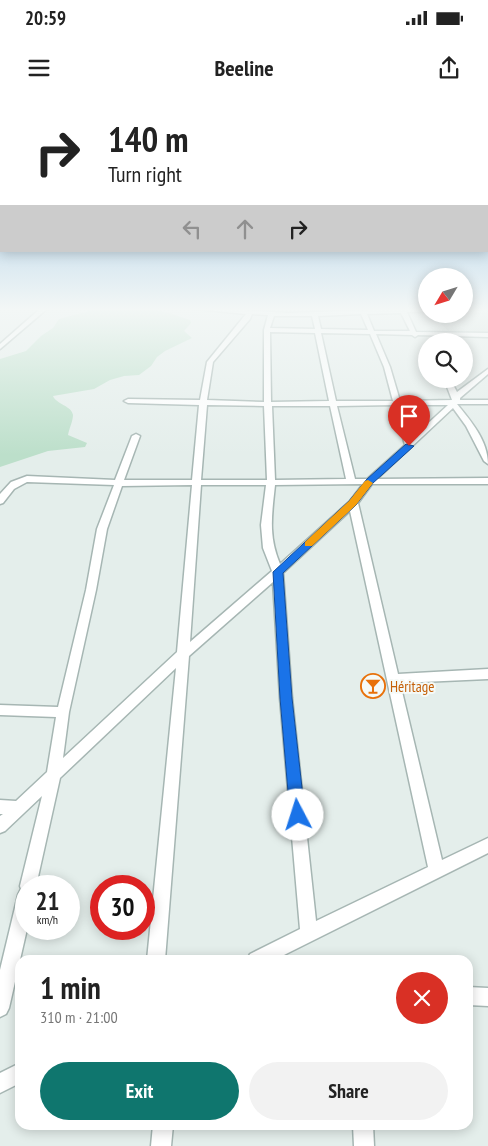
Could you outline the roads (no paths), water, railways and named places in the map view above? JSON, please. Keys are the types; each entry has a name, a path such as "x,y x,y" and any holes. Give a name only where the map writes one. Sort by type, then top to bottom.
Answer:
{"street":[{"path":"156,955 203,402 210,362 214,357"},
{"path":"267,357 271,481 266,525 268,548 278,572 286,698 309,932"},
{"path":"323,357 351,482"},
{"path":"383,357 398,402 409,446"},
{"path":"0,826 183,654 278,572 353,503 370,481 488,372"},
{"path":"450,388 455,401 470,425 488,461"},
{"path":"128,401 268,404 488,402"},
{"path":"31,875 54,775 62,712 91,590 102,529 136,436"},
{"path":"0,501 9,487 16,482 27,479 119,483 488,481"},
{"path":"353,503 436,868"},
{"path":"392,678 488,674"},
{"path":"0,710 62,712"},
{"path":"0,806 20,808"},
{"path":"265,955 436,868 488,844"},
{"path":"0,1008 16,940"},
{"path":"473,996 488,997"},
{"path":"0,1083 15,1076"},
{"path":"161,1146 163,1130"},
{"path":"362,1130 364,1146"}],"place":[{"name":"Héritage","path":"373,686"}]}
